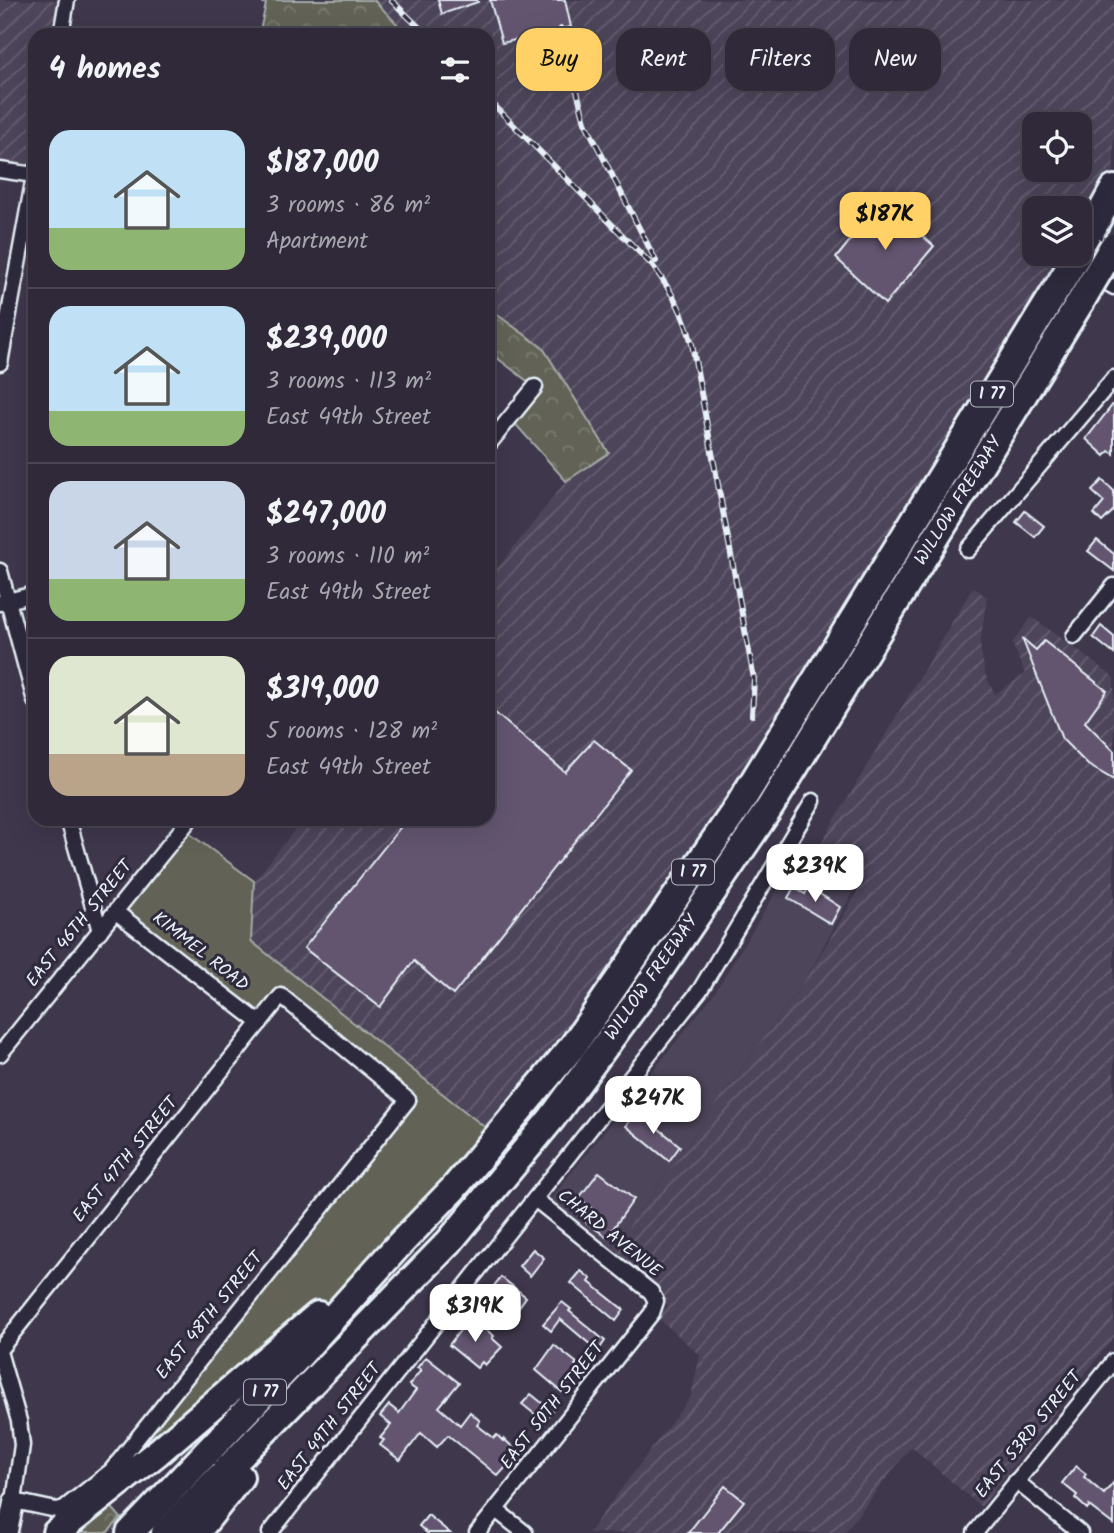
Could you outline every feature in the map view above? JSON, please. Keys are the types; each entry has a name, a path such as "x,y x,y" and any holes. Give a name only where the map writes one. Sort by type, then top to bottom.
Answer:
{"highway":[{"name":"WILLOW FREEWAY","path":"1092,229 1114,189"},
{"name":"WILLOW FREEWAY","path":"165,1533 449,1242 552,1118 644,993 770,807 1114,247"},
{"name":"WILLOW FREEWAY","path":"130,1533 304,1351 454,1188 573,1046 739,806 1071,266"},
{"path":"56,1533 158,1452 396,1248"},
{"path":"196,1533 327,1367"}],"street":[{"path":"62,28 67,0"},
{"path":"0,170 28,172"},
{"path":"0,363 28,211"},
{"path":"1077,266 1114,286"},
{"path":"968,550 1114,378"},
{"path":"495,436 535,387"},
{"path":"0,571 3,602 28,679"},
{"path":"1074,636 1114,586"},
{"path":"3,602 28,596"},
{"name":"EAST 49TH STREET","path":"270,1533 700,989 813,801"},
{"path":"70,826 100,931"},
{"name":"EAST 46TH STREET","path":"0,1054 184,826"},
{"name":"KIMMEL ROAD","path":"116,912 260,1023"},
{"name":"EAST 47TH STREET","path":"0,1349 281,996 408,1100"},
{"name":"EAST 48TH STREET","path":"14,1501 56,1510 63,1508 111,1471 408,1100"},
{"name":"CHARD AVENUE","path":"535,1199 652,1292 656,1301"},
{"name":"EAST 50TH STREET","path":"477,1533 652,1313 656,1301"},
{"path":"0,1354 19,1421 22,1445 7,1533"},
{"name":"EAST 53RD STREET","path":"975,1533 1114,1361"},
{"path":"1016,1481 1080,1533"},
{"path":"496,1510 525,1533"}],"shaded area":[{"path":"0,0 67,0 62,28 28,28 28,171 0,170"},
{"path":"374,0 1114,0 1114,189 1092,229 1092,196 1022,196 1022,266 1071,266 739,805 497,1137 251,940 254,881 297,826 495,826 495,571 566,481 609,453 543,348 495,313 495,28 401,28"},
{"path":"973,587 987,597 980,644 985,674 995,694 1025,674 1012,643 1032,617 1114,677 1114,1337 981,1507 911,1447 844,1533 588,1533 691,1396 700,1355 658,1318 668,1305 607,1257 807,977 858,891 812,858"},
{"path":"801,851 855,888 807,977 607,1257 544,1207 713,995"}],"green space":[{"path":"256,0 374,0 401,28 261,28 266,4"},
{"path":"495,313 543,348 609,453 566,481 510,418 535,387 495,356"},
{"path":"182,828 254,881 251,941 497,1137 396,1248 158,1452 111,1471 408,1100 281,996 260,1023 116,912"},
{"path":"108,1503 121,1518 107,1533 72,1533"}],"building":[{"path":"438,0 477,0 478,2 442,14"},
{"path":"490,0 565,0 571,27 516,28 516,40 502,43"},
{"path":"882,201 934,246 885,304 836,258"},
{"path":"1114,403 1114,454 1109,451 1105,456 1086,439"},
{"path":"1102,480 1114,491 1114,510 1102,522 1094,514 1104,502 1092,491"},
{"path":"1025,511 1044,526 1035,537 1016,522"},
{"path":"1097,540 1114,554 1114,571 1088,551"},
{"path":"1101,626 1114,637 1114,654 1093,637"},
{"path":"1022,638 1036,650 1044,641 1107,691 1085,722 1114,751 1114,780 1088,765 1062,739"},
{"path":"495,713 565,772 594,740 631,770 453,995 414,961 380,1007 304,948 401,826 495,826"},
{"path":"794,887 805,894 809,887 840,907 831,924 788,898"},
{"path":"637,1111 680,1146 669,1161 626,1126"},
{"path":"599,1172 634,1199 607,1237 586,1222 594,1211 579,1198"},
{"path":"533,1249 544,1258 530,1276 519,1266"},
{"path":"581,1271 591,1279 589,1282 624,1310 616,1321 571,1283"},
{"path":"501,1277 526,1297 518,1308 493,1287"},
{"path":"562,1302 605,1341 598,1351 560,1319 551,1331 543,1324"},
{"path":"470,1317 494,1336 492,1338 502,1347 485,1365 482,1362 477,1368 449,1345"},
{"path":"554,1345 577,1363 575,1365 579,1368 562,1392 536,1370"},
{"path":"426,1357 459,1383 439,1407 460,1425 470,1412 480,1421 477,1425 494,1438 497,1435 503,1441 504,1439 519,1453 498,1476 448,1435 437,1447 421,1433 400,1460 380,1445 384,1440 380,1438 391,1425 380,1416 389,1405 399,1413 416,1390 409,1385 421,1370 417,1368"},
{"path":"531,1394 552,1411 543,1421 522,1404"},
{"path":"1076,1466 1086,1474 1084,1477 1104,1494 1114,1482 1114,1525 1089,1506 1087,1509 1075,1498 1077,1495 1062,1483"},
{"path":"725,1486 744,1501 718,1533 688,1533"},
{"path":"428,1515 450,1533 427,1533 419,1526"}],"railway":[{"path":"391,0 420,28"},
{"path":"577,91 585,122 656,261"},
{"path":"495,106 652,265 672,294 685,321 692,344 754,679 752,715"}]}
